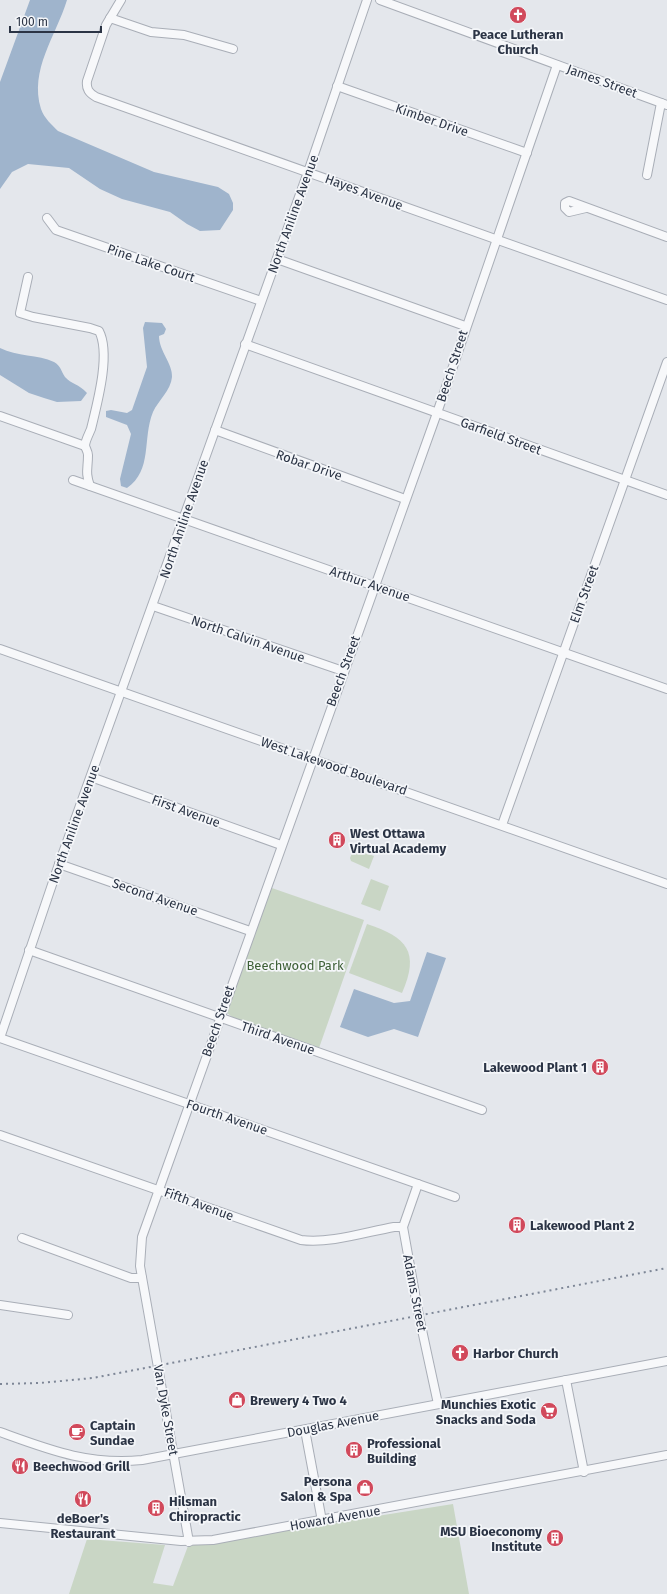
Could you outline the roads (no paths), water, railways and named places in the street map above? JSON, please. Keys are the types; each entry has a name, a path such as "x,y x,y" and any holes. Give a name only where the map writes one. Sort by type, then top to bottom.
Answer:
{"street":[{"path":"121,0 110,18 151,32 184,35 233,49"},
{"name":"North Aniline Avenue","path":"0,1038 59,864 92,776 245,344 308,172 367,0"},
{"name":"James Street","path":"380,0 664,104"},
{"name":"Hayes Avenue","path":"110,18 86,86 90,94 667,300"},
{"name":"Beech Street","path":"142,1278 139,1253 142,1237 158,1189 190,1104 219,1017 436,413 557,65"},
{"name":"Kimber Drive","path":"337,86 527,153"},
{"path":"647,175 664,104"},
{"path":"586,208 667,237"},
{"name":"Pine Lake Court","path":"48,218 56,230 261,301"},
{"path":"276,259 465,326"},
{"path":"28,277 20,313 99,331 103,339 105,352 92,422 85,446 88,454 86,473 90,486"},
{"name":"Garfield Street","path":"245,344 667,495"},
{"name":"Elm Street","path":"502,825 667,362"},
{"path":"0,416 85,446"},
{"name":"Robar Drive","path":"215,430 404,499"},
{"name":"Arthur Avenue","path":"73,480 667,689"},
{"name":"North Calvin Avenue","path":"153,606 343,671"},
{"name":"West Lakewood Boulevard","path":"0,649 667,884"},
{"name":"First Avenue","path":"92,776 281,845"},
{"name":"Second Avenue","path":"59,864 250,931"},
{"name":"Third Avenue","path":"29,950 482,1110"},
{"name":"Fourth Avenue","path":"0,1038 455,1197"},
{"name":"Fifth Avenue","path":"0,1135 301,1240 316,1241 394,1227 403,1227"},
{"name":"Adams Street","path":"418,1184 403,1227 419,1316 438,1404"},
{"path":"22,1238 131,1278 142,1278"},
{"name":"Van Dyke Street","path":"142,1278 189,1542"},
{"path":"0,1304 68,1315"},
{"name":"Douglas Avenue","path":"0,1432 54,1451 91,1460 127,1462 174,1455 667,1360"},
{"path":"566,1380 584,1472"},
{"path":"305,1430 322,1521"},
{"name":"Howard Avenue","path":"0,1523 189,1542 220,1539 584,1472 667,1455"}],"water":[{"path":"30,0 67,0 45,53 38,81 38,95 41,109 48,121 58,131 154,172 218,187 229,194 233,203 233,210 220,230 200,231 170,212 122,199 100,189 69,168 28,164 12,172 0,189 0,82"},
{"path":"145,322 162,323 166,329 164,334 159,336 161,347 172,372 172,377 167,391 153,412 148,433 144,463 135,481 127,488 121,486 120,479 131,434 127,425 106,417 106,411 111,410 127,413 132,410 147,367 143,328"},
{"path":"0,348 13,353 48,359 54,362 60,367 67,379 87,393 81,401 57,402 29,393 0,375"},
{"path":"427,952 446,958 418,1037 394,1029 368,1037 340,1027 354,989 394,1003 410,1001"}],"railway":[{"path":"0,1384 40,1383 93,1378 667,1268"}],"place":[{"name":"Peace Lutheran Church","path":"518,15"},
{"name":"West Ottawa Virtual Academy","path":"337,840"},
{"name":"Lakewood Plant 1","path":"600,1067"},
{"name":"Lakewood Plant 2","path":"517,1225"},
{"name":"Harbor Church","path":"460,1353"},
{"name":"Brewery 4 Two 4","path":"237,1400"},
{"name":"Munchies Exotic Snacks and Soda","path":"549,1411"},
{"name":"Captain Sundae","path":"77,1432"},
{"name":"Professional Building","path":"354,1450"},
{"name":"Beechwood Grill","path":"20,1466"},
{"name":"Persona Salon & Spa","path":"365,1488"},
{"name":"deBoer's Restaurant","path":"83,1499"},
{"name":"Hilsman Chiropractic","path":"156,1508"},
{"name":"MSU Bioeconomy Institute","path":"555,1538"}],"park label":[{"name":"Beechwood Park","path":"295,965"}]}
